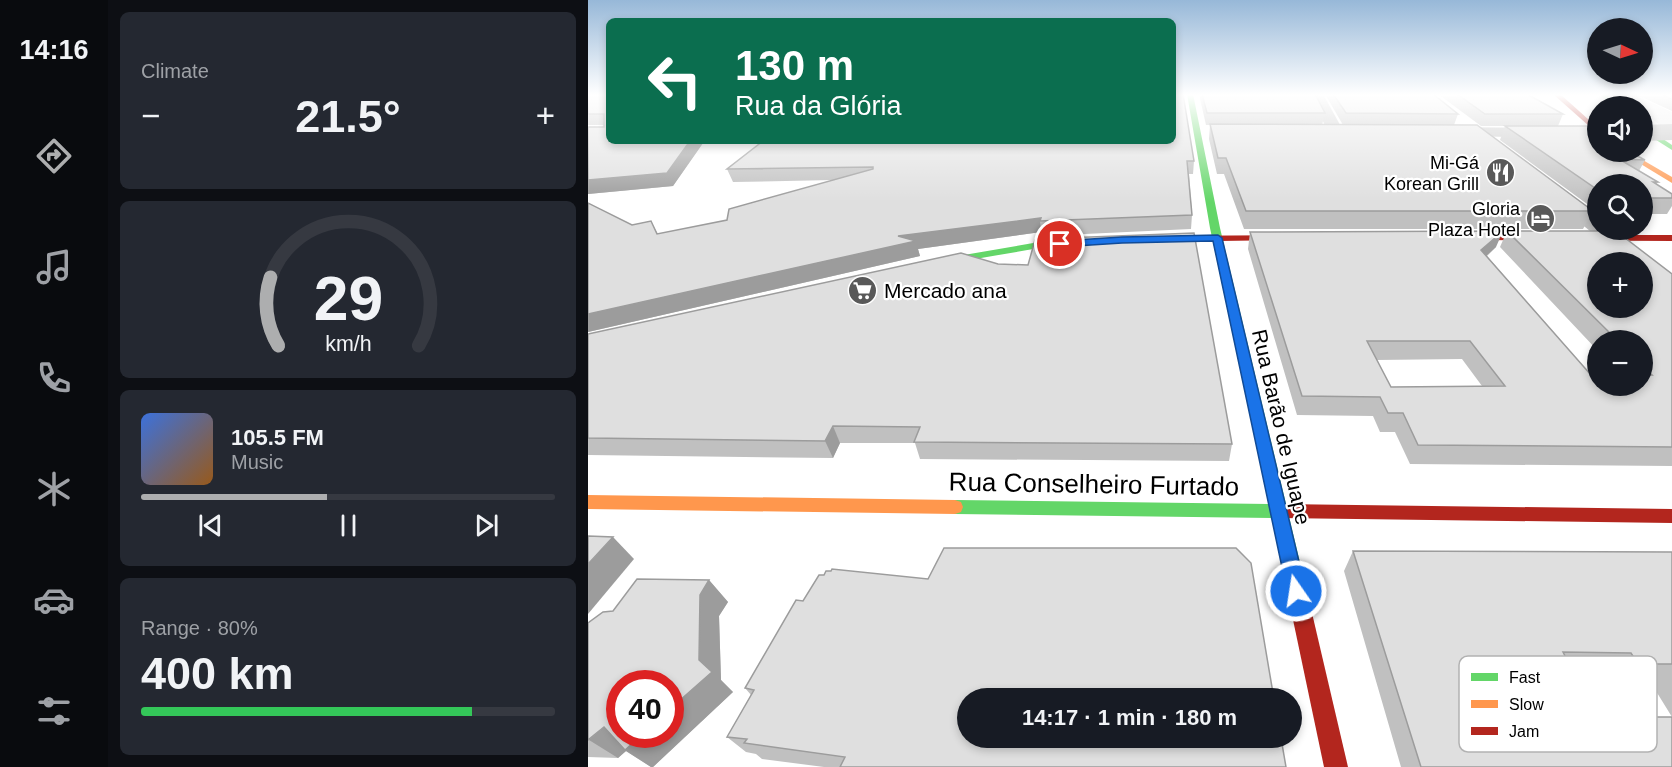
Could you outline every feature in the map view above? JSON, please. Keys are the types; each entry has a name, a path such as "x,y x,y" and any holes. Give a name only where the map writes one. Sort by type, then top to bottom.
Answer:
{"main road":[{"name":"Rua Barão de Iguape","path":"1198,130 1218,238 1336,767"},
{"path":"1653,135 1672,148"},
{"path":"1653,159 1672,174"},
{"path":"1641,162 1672,181"},
{"path":"1441,238 1587,232"},
{"path":"1653,236 1672,238"},
{"path":"1132,239 1302,238"},
{"path":"910,268 1039,245 1086,242"},
{"name":"Rua Conselheiro Furtado","path":"588,502 1672,516"}],"street":[{"path":"1314,132 1342,132 1340,130"},
{"path":"1472,130 1502,153"},
{"path":"1432,132 1587,132"},
{"path":"1653,133 1672,132"},
{"path":"1538,180 1587,217"},
{"path":"1616,240 1631,252"}],"building":[{"path":"588,130 606,130 606,144 688,144 667,173 588,180"},
{"path":"1176,130 1189,130 1194,161 1187,161 1192,215 1040,221 1041,218 898,236 916,241 588,314 588,203 632,225 651,221 657,234 727,220 729,209 873,169 873,167 727,169 759,144 1176,144"},
{"path":"1211,130 1483,130 1587,207 1587,211 1246,211 1226,158 1218,158"},
{"path":"1511,130 1587,130 1587,162 1624,162 1644,174 1587,174 1587,182"},
{"path":"1653,182 1672,194 1672,198 1653,198"},
{"path":"1503,231 1481,250 1587,370 1587,396 1653,396 1653,330 1607,330 1595,318 1653,318 1653,259 1672,274 1672,447 1418,445 1403,413 1388,413 1380,397 1302,396 1250,232","holes":["1367,341 1470,341 1505,386 1391,387"]},
{"path":"1507,231 1587,231 1587,240 1628,240 1643,252 1587,252 1587,310"},
{"path":"1194,233 1232,444 914,442 920,427 833,426 825,441 588,438 588,334 961,253 998,264 1028,265 1035,240 1038,239"},
{"path":"588,536 613,537 588,564"},
{"path":"944,548 1236,548 1251,563 1272,688 957,688 957,748 1283,748 1286,767 840,767 845,757 744,743 747,739 727,737 754,690 745,688 796,600 803,601 819,575 824,575 826,571 832,569 928,579"},
{"path":"1353,551 1672,552 1672,664 1657,664 1657,656 1633,656 1631,653 1563,652 1565,656 1459,656 1459,752 1657,752 1657,717 1672,717 1672,767 1421,767"},
{"path":"637,579 709,580 700,595 699,660 712,672 684,697 684,670 606,670 606,729 604,727 588,740 588,623 603,612 613,611"}],"traffic: fast":[{"path":"1197,130 1215,228 1298,596"},
{"path":"1653,135 1672,148"},
{"path":"929,264 1039,245 1077,243"},
{"path":"955,507 1280,511"}],"traffic: slow":[{"path":"1641,162 1672,181"},
{"path":"588,502 955,507"}],"traffic: jam":[{"path":"1149,239 1293,238"},
{"path":"1455,238 1672,238"},
{"path":"1280,511 1672,516"},
{"path":"1298,596 1336,767"}],"place":[{"name":"Mi-Gá Korean Grill","path":"1500,173"},
{"name":"Gloria Plaza Hotel","path":"1541,219"},
{"name":"Mercado ana","path":"863,291"}],"route":[{"path":"1060,244 1218,238 1296,591"}]}
